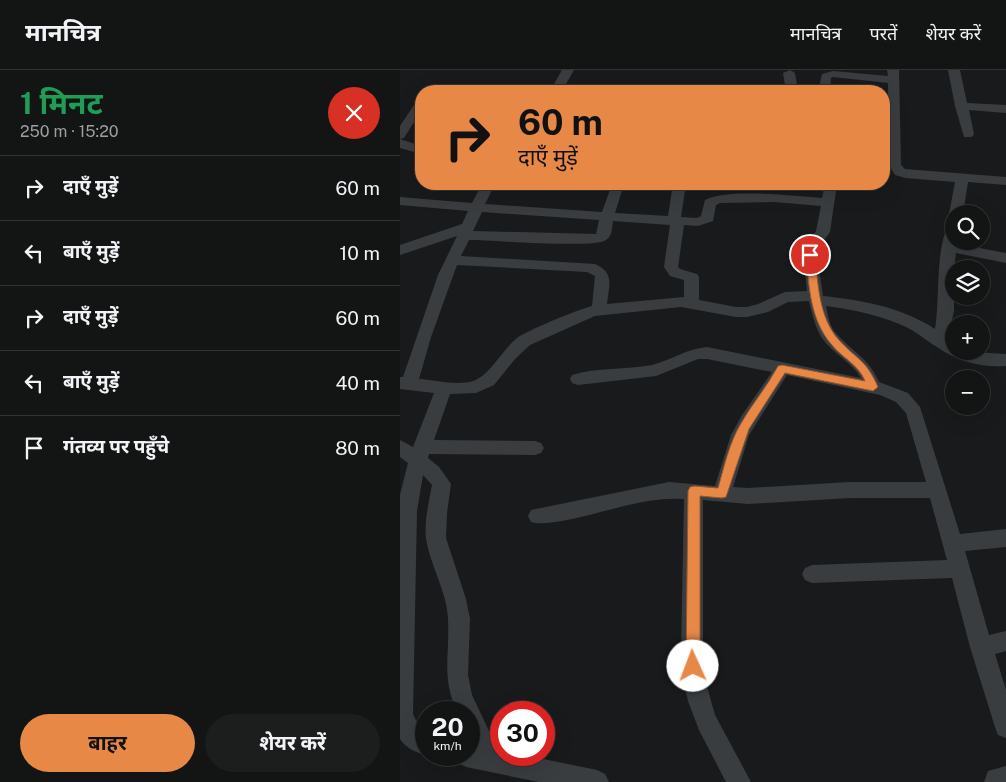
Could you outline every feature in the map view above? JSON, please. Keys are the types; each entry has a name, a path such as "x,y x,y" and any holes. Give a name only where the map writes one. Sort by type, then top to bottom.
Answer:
{"street":[{"path":"559,85 568,70"},
{"path":"954,70 968,134"},
{"path":"789,73 791,85"},
{"path":"825,85 826,76 832,74 893,75 890,115"},
{"path":"961,106 1006,110"},
{"path":"400,135 415,112"},
{"path":"400,143 415,149"},
{"path":"890,155 897,169 904,173 1006,181"},
{"path":"957,205 962,177"},
{"path":"485,190 452,260 405,384 471,389 488,381 509,355 524,341 581,315 599,310 666,302 691,303 736,312 748,312 763,308 786,297 815,298 858,305 900,318 924,330 945,345"},
{"path":"400,250 466,231 595,239 604,234 607,216 616,190"},
{"path":"679,190 671,267 675,273 692,277 691,303"},
{"path":"799,190 800,199"},
{"path":"830,190 823,232 814,242 810,255 815,298 823,325 829,336 858,362 867,373 873,387"},
{"path":"400,201 529,212 698,222 706,220 709,215 710,203 717,198 800,199 829,202"},
{"path":"940,342 945,326 947,268 950,250"},
{"path":"961,250 1006,258"},
{"path":"452,260 590,266 600,272 602,276 599,310"},
{"path":"578,378 657,370 694,353 707,353 900,394 910,404 938,490 981,647 1006,727"},
{"path":"978,360 1006,360"},
{"path":"722,493 744,427 774,384 782,369"},
{"path":"415,739 407,730 402,714 407,511 409,493 420,453 444,388"},
{"path":"400,447 420,453 535,448"},
{"path":"420,453 442,484 437,513 436,538 456,599 459,619 457,675 463,701"},
{"path":"538,516 578,510 647,493 670,490 770,496 850,490 938,490"},
{"path":"694,491 692,654 695,677 699,701 711,732 739,782"},
{"path":"952,544 1006,538"},
{"path":"812,574 959,569"},
{"path":"981,647 1006,641"},
{"path":"480,738 490,758"},
{"path":"520,766 596,782"},
{"path":"999,782 1006,781"}],"route":[{"path":"693,666 694,491 722,493 744,427 774,384 782,369 873,387 867,373 858,362 829,336 823,325 815,296 810,255"}]}
